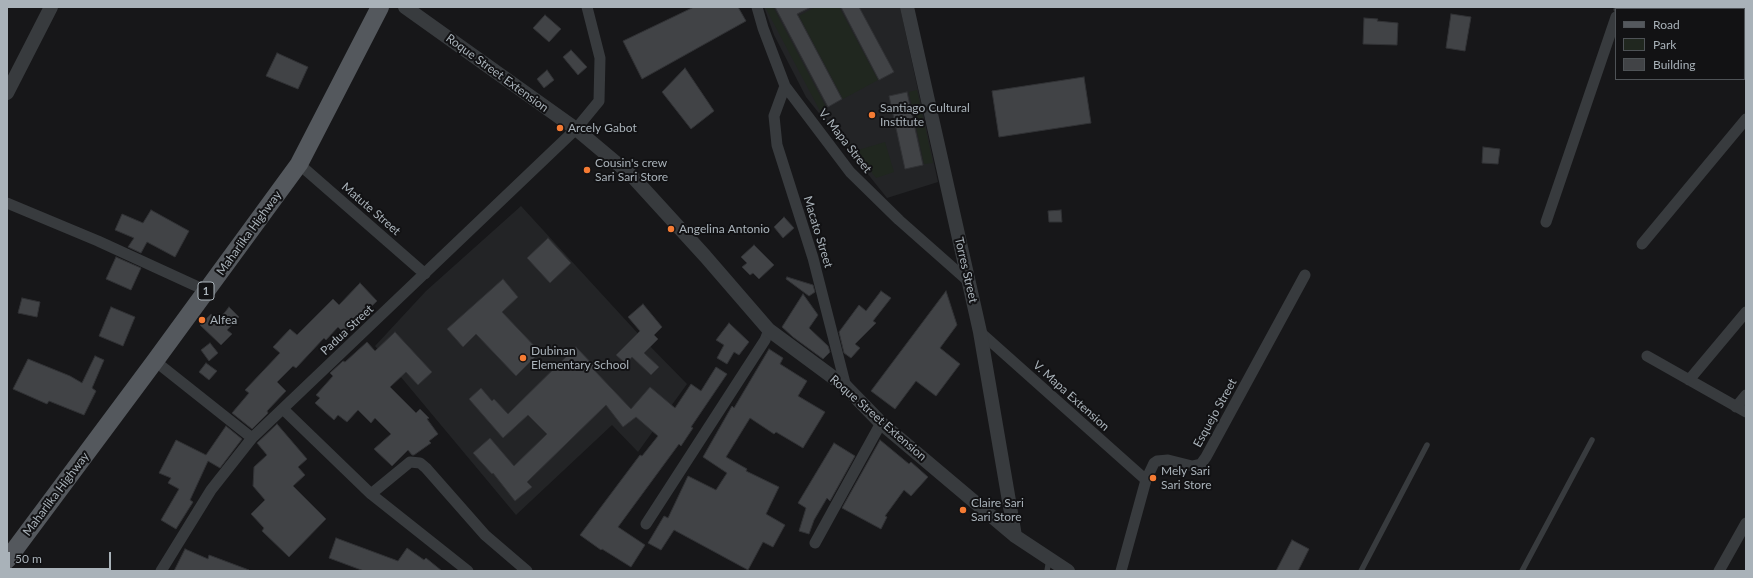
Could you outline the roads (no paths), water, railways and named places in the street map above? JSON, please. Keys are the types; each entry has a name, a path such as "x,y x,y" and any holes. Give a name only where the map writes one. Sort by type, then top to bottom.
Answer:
{"main road":[{"name":"Maharlika Highway","path":"7,560 300,164 380,7"}],"street":[{"path":"7,92 51,7"},
{"name":"Roque Street Extension","path":"405,7 576,129 632,176 705,256 769,330 846,387 881,422 1048,565 1068,571"},
{"name":"Padua Street","path":"162,571 211,490 252,438 576,129 599,101 600,58 587,7"},
{"name":"V. Mapa Street","path":"757,7 763,28 785,86 850,172 899,220 968,281"},
{"name":"Torres Street","path":"907,7 980,332 1015,536"},
{"path":"1546,222 1615,20"},
{"name":"Macato Street","path":"785,86 774,116 777,145 813,258 846,387"},
{"path":"1642,244 1746,119"},
{"name":"Matute Street","path":"300,164 425,274"},
{"path":"7,204 98,241 207,291"},
{"name":"Esquejo Street","path":"1121,571 1146,480 1154,463 1157,461 1168,460 1196,466 1201,464 1305,274"},
{"path":"1688,380 1746,312"},
{"path":"646,524 765,340 769,330"},
{"name":"V. Mapa Extension","path":"980,332 1146,480"},
{"path":"1647,356 1741,410 1746,395"},
{"path":"155,361 252,438"},
{"path":"283,409 371,494 468,571"},
{"path":"815,543 881,422"},
{"path":"371,494 410,462 420,463 485,535 527,571"},
{"path":"1719,571 1746,523"}],"lane":[{"path":"1522,571 1592,440"},
{"path":"1361,571 1428,445"}],"place":[{"name":"Santiago Cultural Institute","path":"872,115"},
{"name":"Arcely Gabot","path":"560,128"},
{"name":"Cousin's crew Sari Sari Store","path":"587,170"},
{"name":"Angelina Antonio","path":"671,229"},
{"name":"Alfea","path":"202,320"},
{"name":"Dubinan Elementary School","path":"523,358"},
{"name":"Mely Sari Sari Store","path":"1153,478"},
{"name":"Claire Sari Sari Store","path":"963,510"}]}
